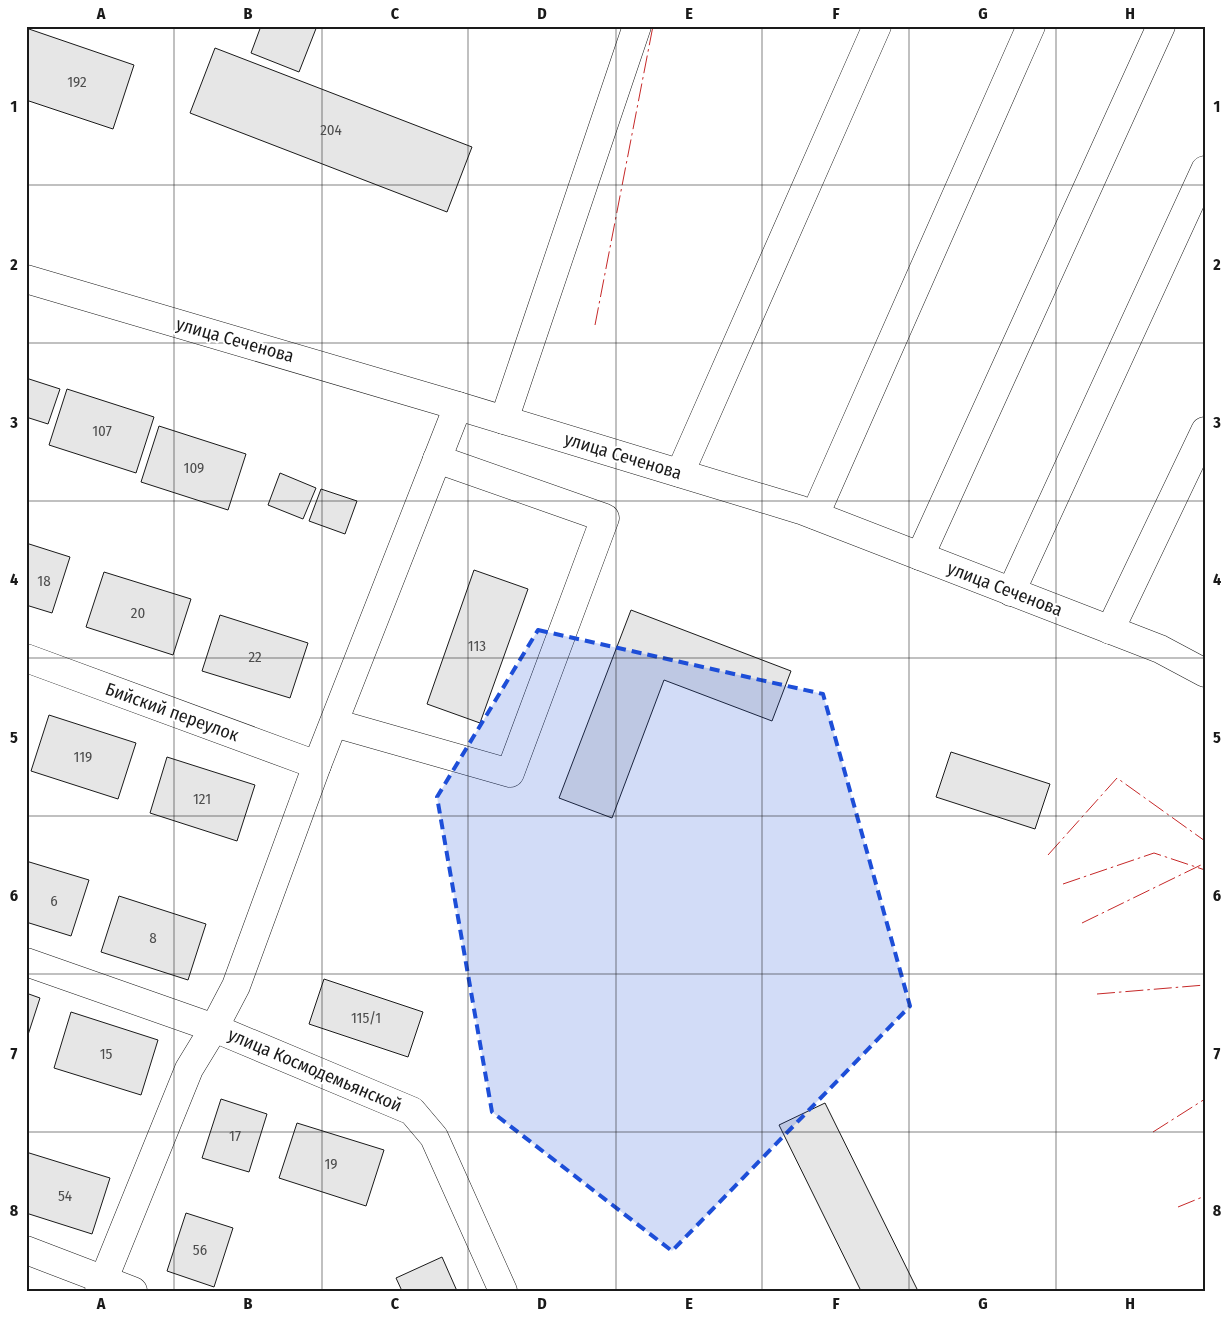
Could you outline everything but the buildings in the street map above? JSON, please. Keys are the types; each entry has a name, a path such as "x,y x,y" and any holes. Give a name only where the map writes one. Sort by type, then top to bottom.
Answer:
{"street":[{"path":"504,420 637,26"},
{"path":"680,473 877,26"},
{"path":"815,515 1031,26"},
{"path":"920,556 1161,26"},
{"path":"1010,592 1205,170"},
{"name":"улица Сеченова","path":"26,279 458,406 815,515 1160,649 1205,673"},
{"path":"102,1285 189,1069 214,1028 236,986 317,765 458,406"},
{"path":"1110,630 1205,430"},
{"path":"334,723 510,773 605,518 437,459"},
{"name":"Бийский переулок","path":"26,658 317,765"},
{"name":"улица Космодемьянской","path":"26,962 214,1028 412,1111 434,1136 503,1291"},
{"path":"26,1250 102,1285 133,1291"}],"highlighted area":[{"path":"538,630 823,694 910,1006 672,1251 492,1112 437,797"}],"power":[{"path":"595,325 653,26"},
{"path":"1048,855 1117,778 1205,841"},
{"path":"1063,884 1154,853 1205,870"},
{"path":"1082,923 1205,863"},
{"path":"1097,994 1205,985"},
{"path":"1153,1132 1205,1099"},
{"path":"1178,1207 1205,1196"}]}
